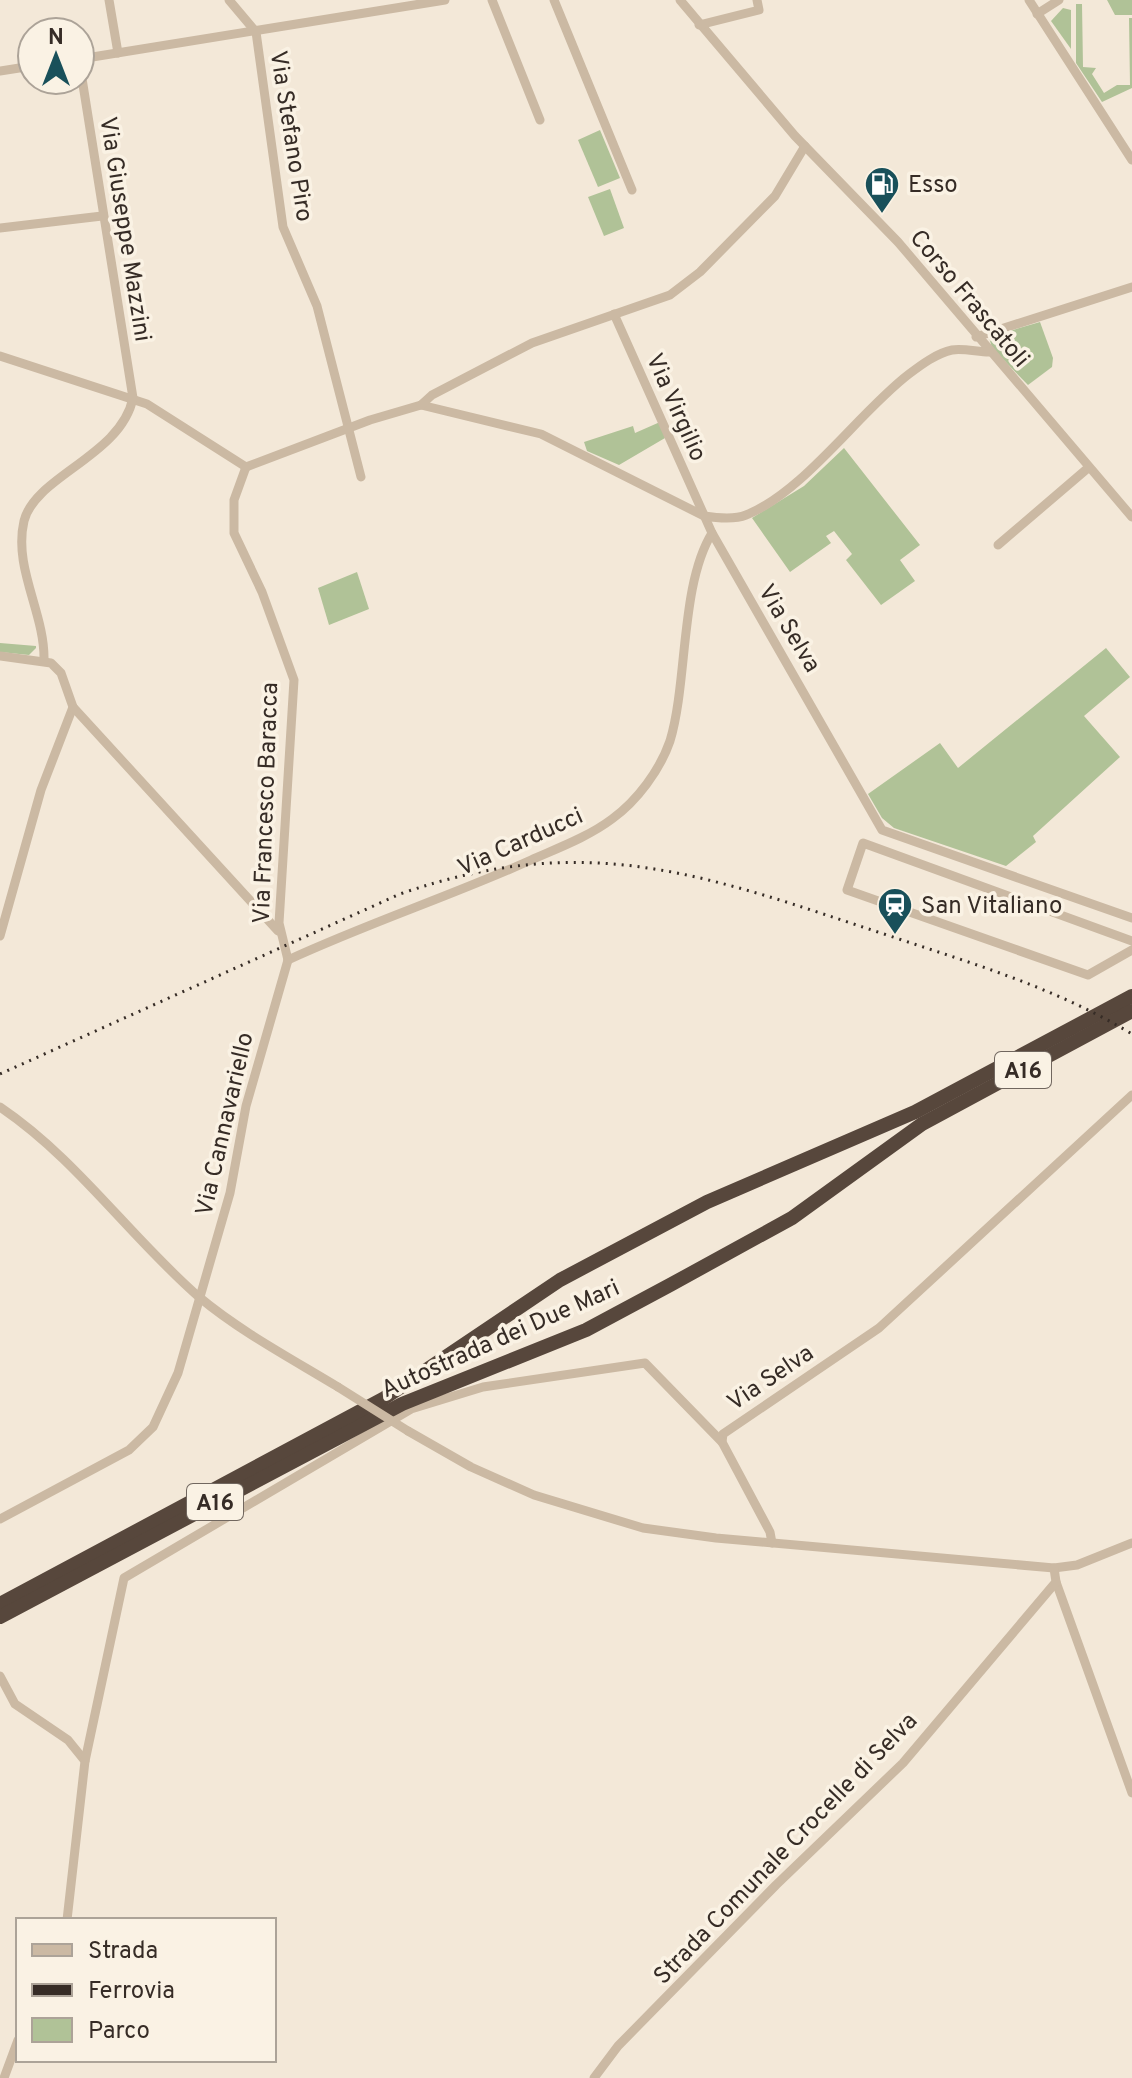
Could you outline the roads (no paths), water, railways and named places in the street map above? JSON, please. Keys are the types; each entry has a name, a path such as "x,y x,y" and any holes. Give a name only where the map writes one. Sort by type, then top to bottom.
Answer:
{"highway":[{"name":"Autostrada dei Due Mari","path":"0,1604 383,1399 534,1295 645,1235 707,1202 915,1112 1132,996"},
{"name":"Autostrada dei Due Mari","path":"0,1617 402,1404 586,1330 785,1222 922,1124 1132,1011"}],"street":[{"path":"109,0 118,53"},
{"path":"229,0 256,32"},
{"path":"96,56 256,32 397,4 445,0"},
{"path":"492,0 540,120"},
{"path":"554,0 632,190"},
{"name":"Corso Frascatoli","path":"680,0 805,146 898,242 990,354 1132,517"},
{"path":"699,25 759,10 757,0"},
{"path":"1029,0 1132,160"},
{"path":"1037,14 1059,0"},
{"name":"Via Stefano Piro","path":"256,32 283,227 317,306 361,477"},
{"name":"Via Giuseppe Mazzini","path":"84,96 133,398"},
{"path":"0,356 133,398 246,467 421,405 432,395 521,348 670,295 700,272 775,196 805,146"},
{"path":"0,228 102,216"},
{"path":"976,337 1132,287"},
{"name":"Via Virgilio","path":"614,314 704,516"},
{"path":"421,405 541,434 704,516 746,515 779,494 850,433 877,399 926,362 952,350 990,354"},
{"path":"44,660 42,627 24,565 25,520 42,495 103,446 122,424 133,398"},
{"name":"Via Francesco Baracca","path":"246,467 234,500 234,533 262,592 294,680 279,932 288,960"},
{"path":"998,545 1088,468"},
{"name":"Via Selva","path":"704,516 882,830 1132,918"},
{"name":"Via Carducci","path":"288,960 363,925 488,879 590,833 614,818 643,790 669,744 678,704 686,630 702,557 712,533"},
{"path":"0,656 44,660 61,673 73,707 279,932"},
{"path":"0,936 41,790 73,707"},
{"path":"1132,941 863,843 847,890 1088,975 1132,950"},
{"name":"Via Cannavariello","path":"0,1519 129,1450 153,1427 178,1373 230,1193 263,1040 288,960"},
{"name":"Via Selva","path":"772,1543 770,1532 722,1442 727,1429 879,1328 1132,1095"},
{"path":"0,1107 60,1153 199,1297 256,1337 471,1467 574,1510 671,1533 1054,1568 1077,1565 1132,1543"},
{"path":"67,1918 85,1761 124,1578 411,1409 483,1387 645,1363 722,1442"},
{"path":"1054,1568 1056,1582 1132,1793"},
{"name":"Strada Comunale Crocelle di Selva","path":"594,2078 618,2046 776,1885 903,1763 1056,1582"},
{"path":"0,1676 15,1704 68,1740 85,1761"},
{"path":"4,2078 16,2045"}],"railway":[{"path":"0,1074 400,894 468,874 531,864 591,863 649,868 764,895 1014,978 1074,1003 1132,1034"}],"place":[{"name":"Esso","path":"882,215"},
{"name":"San Vitaliano","path":"895,936"}]}
